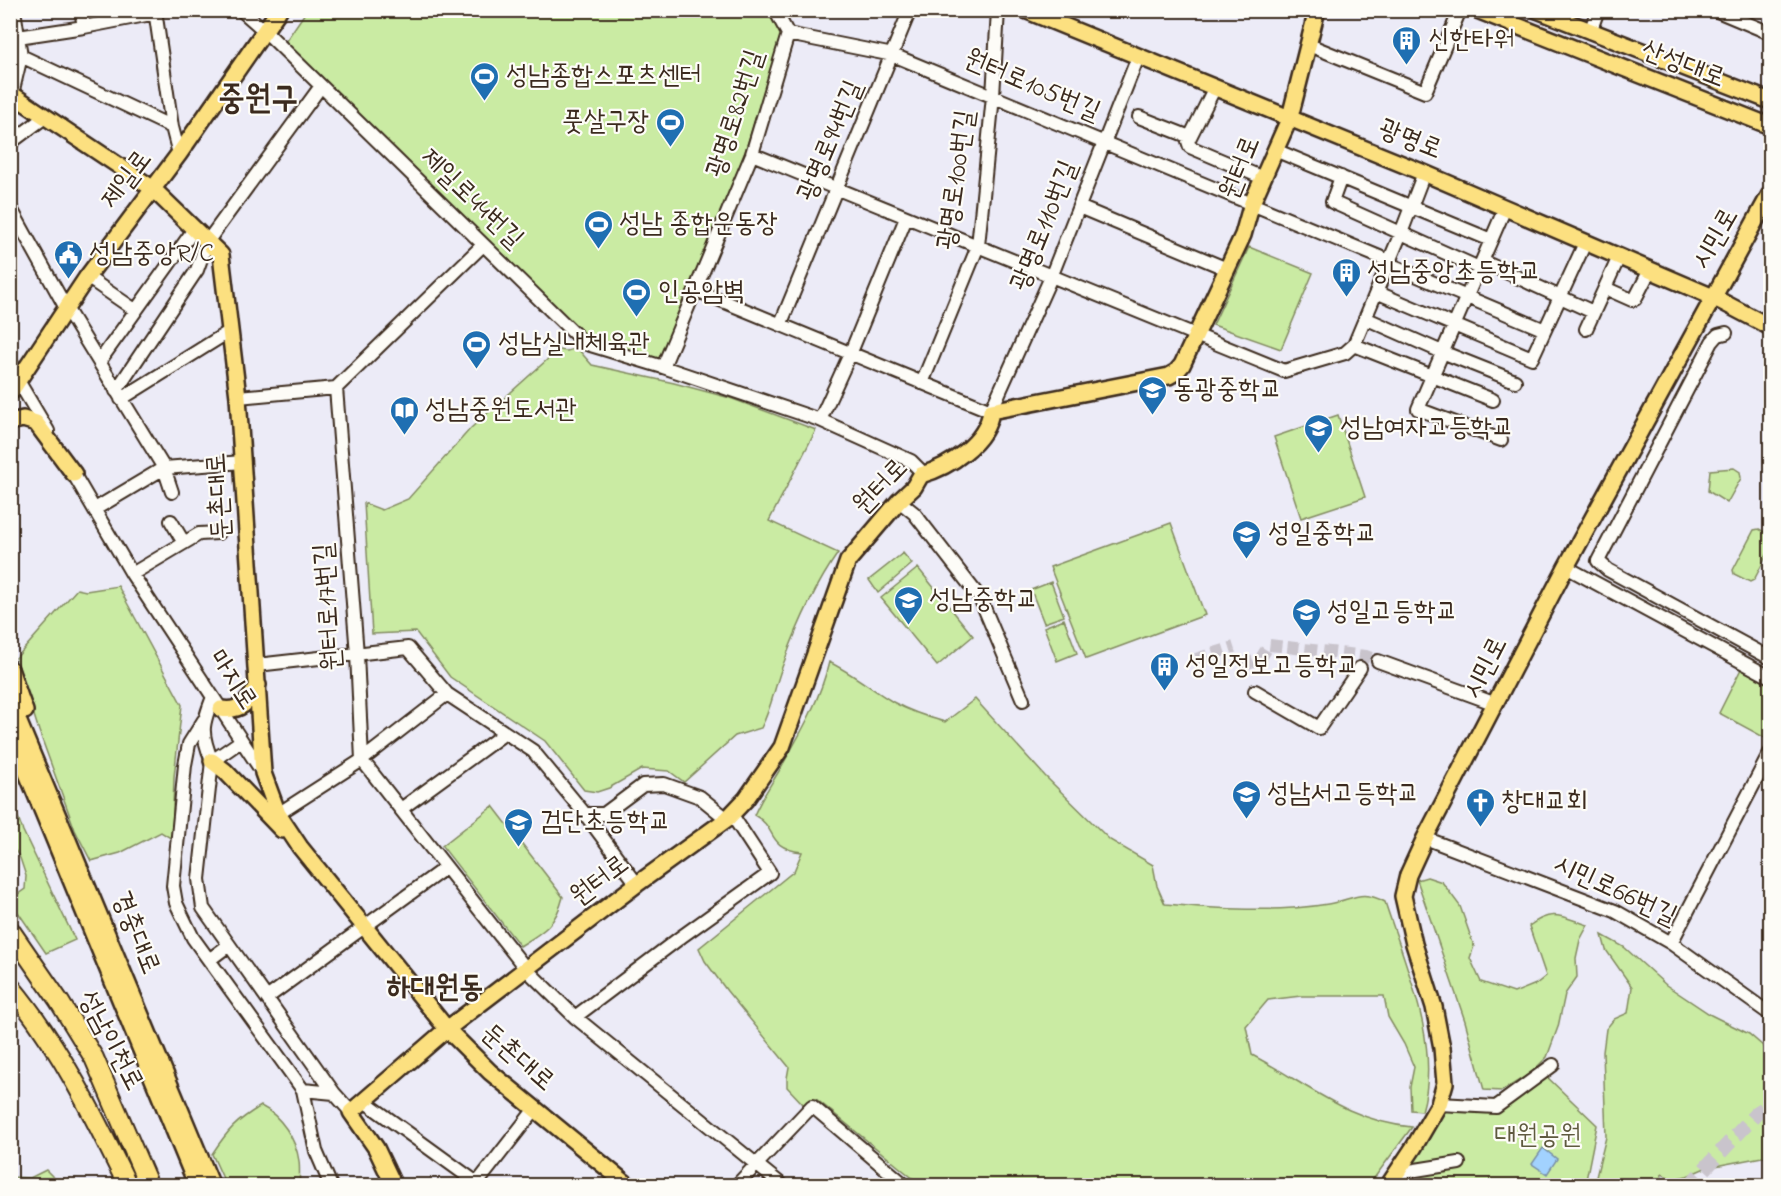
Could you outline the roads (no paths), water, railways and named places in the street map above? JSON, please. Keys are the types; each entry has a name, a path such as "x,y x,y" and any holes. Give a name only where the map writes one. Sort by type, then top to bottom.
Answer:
{"highway":[{"name":"성남이천로","path":"10,930 59,1001 94,1058 149,1185"},
{"name":"성남이천로","path":"10,986 32,1012 62,1059 128,1185"}],"main road":[{"name":"제일로","path":"14,387 87,277 179,154 279,10"},
{"name":"광명로","path":"1025,10 1424,173 1713,297 1770,327"},
{"name":"원터로","path":"447,1029 729,817 746,800 782,747 848,561 899,501 914,487 921,475 936,471 976,441 990,420 991,411 1169,376 1182,365 1243,235 1252,203 1290,117 1317,10"},
{"name":"산성대로","path":"1477,10 1770,126"},
{"name":"산성대로","path":"1537,10 1590,32 1750,87 1770,101"},
{"name":"둔촌대로","path":"11,93 152,188 220,255 238,398 264,773 278,814 300,847 447,1029 490,1072 629,1185"},
{"name":"시민로","path":"1393,1179 1439,1104 1445,1083 1442,1048 1434,1007 1414,944 1403,896 1408,876 1425,838 1566,567 1713,297 1745,244 1770,194"},
{"path":"10,422 23,419 36,423 74,474"},
{"path":"10,669 90,877 108,933"},
{"path":"217,703 231,710 242,706 252,696 258,685"},
{"name":"경충대로","path":"10,701 212,1185"},
{"name":"경충대로","path":"10,732 197,1185"},
{"path":"212,760 300,847"},
{"path":"394,1185 376,1149 351,1112 447,1029"},
{"path":"171,1125 184,1176 184,1185"}],"street":[{"path":"11,93 21,56 14,10"},
{"path":"81,10 84,27"},
{"name":"제일로44번길","path":"241,10 584,343 820,420 911,461 919,469 921,475"},
{"name":"광명로82번길","path":"663,367 752,154 788,34 775,10"},
{"name":"광명로94번길","path":"781,323 894,54 910,10"},
{"name":"광명로100번길","path":"921,383 978,246 993,96 998,10"},
{"path":"1309,45 1425,92 1460,10"},
{"path":"1590,32 1598,10"},
{"path":"1715,10 1770,33"},
{"path":"18,37 84,27 155,12 172,127 179,154"},
{"name":"원터로105번길","path":"788,34 894,54 1252,203 1545,330"},
{"path":"21,56 172,127"},
{"name":"광명로110번길","path":"991,411 1051,277 1138,57"},
{"path":"118,395 197,270 207,242 321,86"},
{"path":"1215,87 1190,136 1188,141 1190,147 1263,178"},
{"path":"10,143 45,117"},
{"path":"1139,117 1190,136"},
{"path":"1275,150 1491,240"},
{"path":"752,154 1284,371 1345,353 1354,345 1424,173"},
{"path":"1341,177 1332,202 1401,233 1560,296 1593,312"},
{"path":"10,207 66,308 164,468 172,492"},
{"path":"1079,207 1227,269"},
{"path":"1501,441 1418,409 1505,208"},
{"path":"820,420 851,352 906,218"},
{"path":"99,362 195,228"},
{"path":"1376,292 1532,358 1585,243"},
{"path":"238,398 336,388 483,245"},
{"path":"1586,328 1619,257"},
{"path":"1605,288 1632,300 1635,299 1650,270"},
{"path":"87,277 135,310"},
{"path":"696,290 991,411"},
{"path":"1365,318 1515,381"},
{"path":"118,395 230,331"},
{"path":"1726,333 1718,335 1712,342 1598,561 1608,570 1770,658"},
{"path":"1354,345 1493,400"},
{"name":"마지로","path":"10,367 14,387 74,474 132,574 241,741 212,760"},
{"name":"원터로17번길","path":"336,388 357,654 362,760"},
{"path":"95,509 164,468 243,462"},
{"path":"899,501 914,513 980,598 1023,700"},
{"path":"171,521 184,543"},
{"path":"132,574 199,534 219,533"},
{"path":"1566,567 1770,677"},
{"path":"257,665 408,648 447,694 533,751 638,884"},
{"path":"1378,661 1496,704"},
{"path":"1255,691 1319,728 1360,668"},
{"path":"278,814 362,760 447,694"},
{"path":"217,703 189,744 186,757 173,886 176,903 182,918 209,960 303,1090 316,1150 331,1185"},
{"path":"204,720 204,741 212,760 199,879 203,908 334,1093 351,1112"},
{"path":"401,809 505,733"},
{"path":"241,741 264,773"},
{"path":"186,757 199,750 206,753 212,760"},
{"path":"1671,943 1770,753"},
{"path":"362,760 526,969 575,1017 783,1185"},
{"path":"575,1017 770,873 729,817 700,797 664,784 643,785 604,814 585,814"},
{"name":"시민로66번길","path":"1425,838 1614,911 1671,943 1770,1014"},
{"path":"268,997 445,868"},
{"path":"209,960 229,945"},
{"path":"1439,1104 1496,1107 1553,1065"},
{"path":"303,1090 334,1093"},
{"path":"364,1101 476,1184 535,1108"},
{"path":"736,1185 812,1106 906,1185"},
{"path":"1393,1179 1459,1163"}],"water":[{"path":"1543,1148 1557,1159 1547,1174 1532,1164"}],"tunnel":[{"path":"1242,665 1261,658 1269,645 1366,656 1378,661"},
{"path":"1196,659 1234,647"},
{"path":"1689,1186 1757,1113 1770,1105"}],"place":[{"name":"신한타워","path":"1407,66"},
{"name":"성남종합스포츠센터","path":"485,102"},
{"name":"풋살구장","path":"670,148"},
{"name":"성남 종합운동장","path":"598,250"},
{"name":"성남중앙R/C","path":"68,280"},
{"name":"성남중앙초등학교","path":"1346,298"},
{"name":"인공암벽","path":"637,318"},
{"name":"성남실내체육관","path":"477,370"},
{"name":"동광중학교","path":"1152,416"},
{"name":"성남중원도서관","path":"404,436"},
{"name":"성남여자고등학교","path":"1319,454"},
{"name":"성일중학교","path":"1247,560"},
{"name":"성남중학교","path":"908,626"},
{"name":"성일고등학교","path":"1306,638"},
{"name":"성일정보고등학교","path":"1164,692"},
{"name":"성남서고등학교","path":"1246,820"},
{"name":"창대교회","path":"1480,828"},
{"name":"검단초등학교","path":"519,848"}],"district":[{"name":"중원구","path":"258,100"},
{"name":"하대원동","path":"435,989"}],"park label":[{"name":"대원공원","path":"1538,1136"}]}
